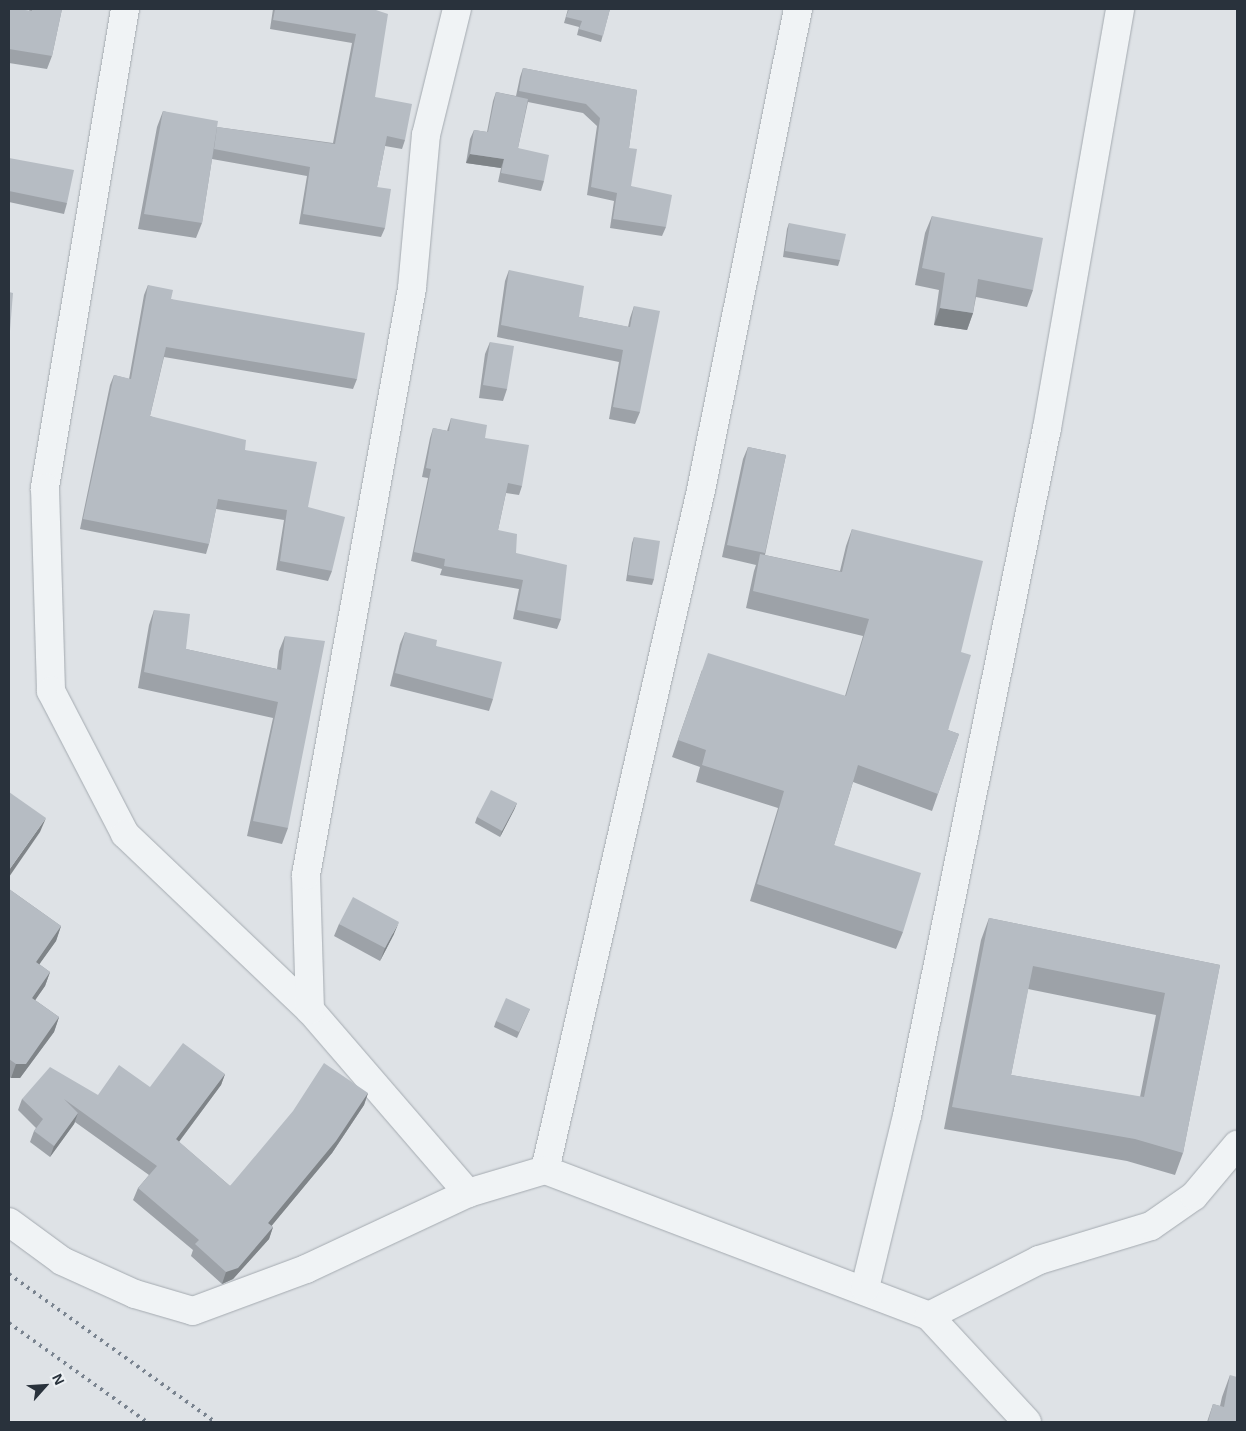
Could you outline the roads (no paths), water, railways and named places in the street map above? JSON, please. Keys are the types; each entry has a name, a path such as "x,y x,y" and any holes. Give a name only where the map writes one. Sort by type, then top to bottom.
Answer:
{"street":[{"path":"125,9 45,488 50,691 125,834 310,1010 468,1192"},
{"path":"310,1010 306,875 412,288 426,135 457,9"},
{"path":"545,1170 701,490 798,9"},
{"path":"865,1288 907,1116 1047,428 1120,9"},
{"path":"929,1316 1039,1260 1151,1226 1194,1196 1237,1145"},
{"path":"9,1222 62,1261 135,1294 193,1311 306,1269 468,1192 545,1170 784,1263 865,1288 929,1316 1027,1422"}],"railway":[{"path":"9,1274 215,1422"},
{"path":"9,1323 147,1422"}]}
